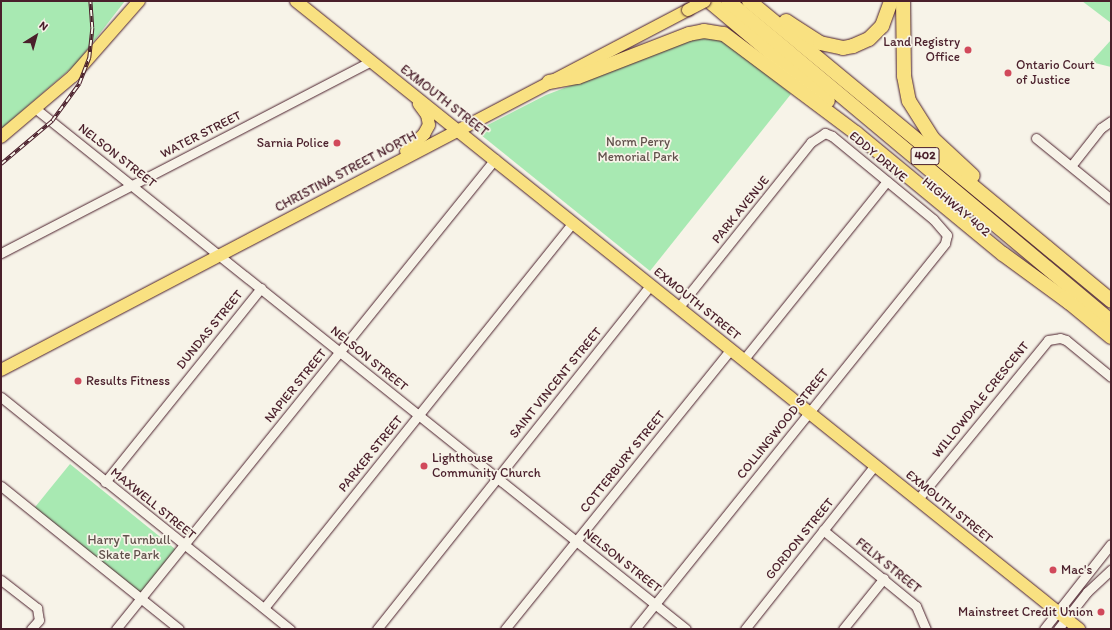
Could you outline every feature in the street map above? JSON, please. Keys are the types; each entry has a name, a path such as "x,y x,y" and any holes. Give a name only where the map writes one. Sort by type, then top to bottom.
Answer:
{"highway":[{"path":"704,1 745,32"},
{"name":"HIGHWAY 402","path":"709,1 1111,337"},
{"path":"728,1 1111,321"},
{"name":"HIGHWAY 402","path":"739,1 1111,312"},
{"path":"749,1 1111,300"},
{"path":"758,1 809,38 820,43 843,48 862,43 876,33 886,20 891,1"},
{"path":"903,1 904,76 909,101 915,114 933,139 1058,256"},
{"path":"549,82 578,77 689,34 704,31 724,34 849,128 1003,254 1070,303"}],"main road":[{"path":"1,137 36,109 73,76 131,6 139,1"},
{"name":"EXMOUTH STREET","path":"296,1 370,62 495,159 1079,629"},
{"name":"CHRISTINA STREET NORTH","path":"1,370 394,161 457,130 704,1"},
{"path":"394,161 424,134 429,125 425,110 410,93"}],"street":[{"name":"WATER STREET","path":"1,253 370,62"},
{"name":"NELSON STREET","path":"36,109 133,185 686,629"},
{"path":"1071,166 1102,128 1111,121"},
{"name":"EDDY DRIVE","path":"825,133 944,229 947,235"},
{"name":"PARK AVENUE","path":"679,307 811,142 825,133"},
{"path":"1036,138 1111,199"},
{"name":"NAPIER STREET","path":"116,629 495,159"},
{"path":"744,360 887,182"},
{"name":"PARKER STREET","path":"264,608 573,222"},
{"name":"COLLINGWOOD STREET","path":"635,629 945,242 947,235"},
{"name":"SAINT VINCENT STREET","path":"377,629 651,285"},
{"name":"DUNDAS STREET","path":"105,482 260,288"},
{"name":"WILLOWDALE CRESCENT","path":"918,499 1048,340 1060,338 1066,340 1111,377"},
{"name":"COTTERBURY STREET","path":"505,629 730,349"},
{"name":"MAXWELL STREET","path":"1,397 290,629"},
{"name":"GORDON STREET","path":"745,629 875,465"},
{"path":"1,486 179,629"},
{"name":"FELIX STREET","path":"823,530 884,578 916,606 926,629"},
{"path":"1058,629 1062,615 1111,544"},
{"path":"1099,560 1111,552"},
{"path":"1044,629 1062,615 1109,570"},
{"path":"843,629 884,578"},
{"path":"1,580 37,608 39,620 31,629"}],"green space":[{"path":"1,1 125,1 76,64 1,129"},
{"path":"1082,1 1111,1 1111,23"},
{"name":"Norm Perry Memorial Park","path":"698,37 722,40 732,46 791,94 650,271 476,131 546,95"},
{"path":"1111,40 1111,67 1091,62"},
{"name":"Harry Turnbull Skate Park","path":"70,464 176,550 139,595 33,509"}],"railway":[{"path":"1,164 52,121 79,84 89,58 92,28 90,1"}],"place":[{"name":"Land Registry Office","path":"968,50"},
{"name":"Ontario Court of Justice","path":"1008,73"},
{"name":"Sarnia Police","path":"337,143"},
{"name":"Results Fitness","path":"78,381"},
{"name":"Lighthouse Community Church","path":"424,466"},
{"name":"Mac's","path":"1053,570"},
{"name":"Mainstreet Credit Union","path":"1101,612"}]}
